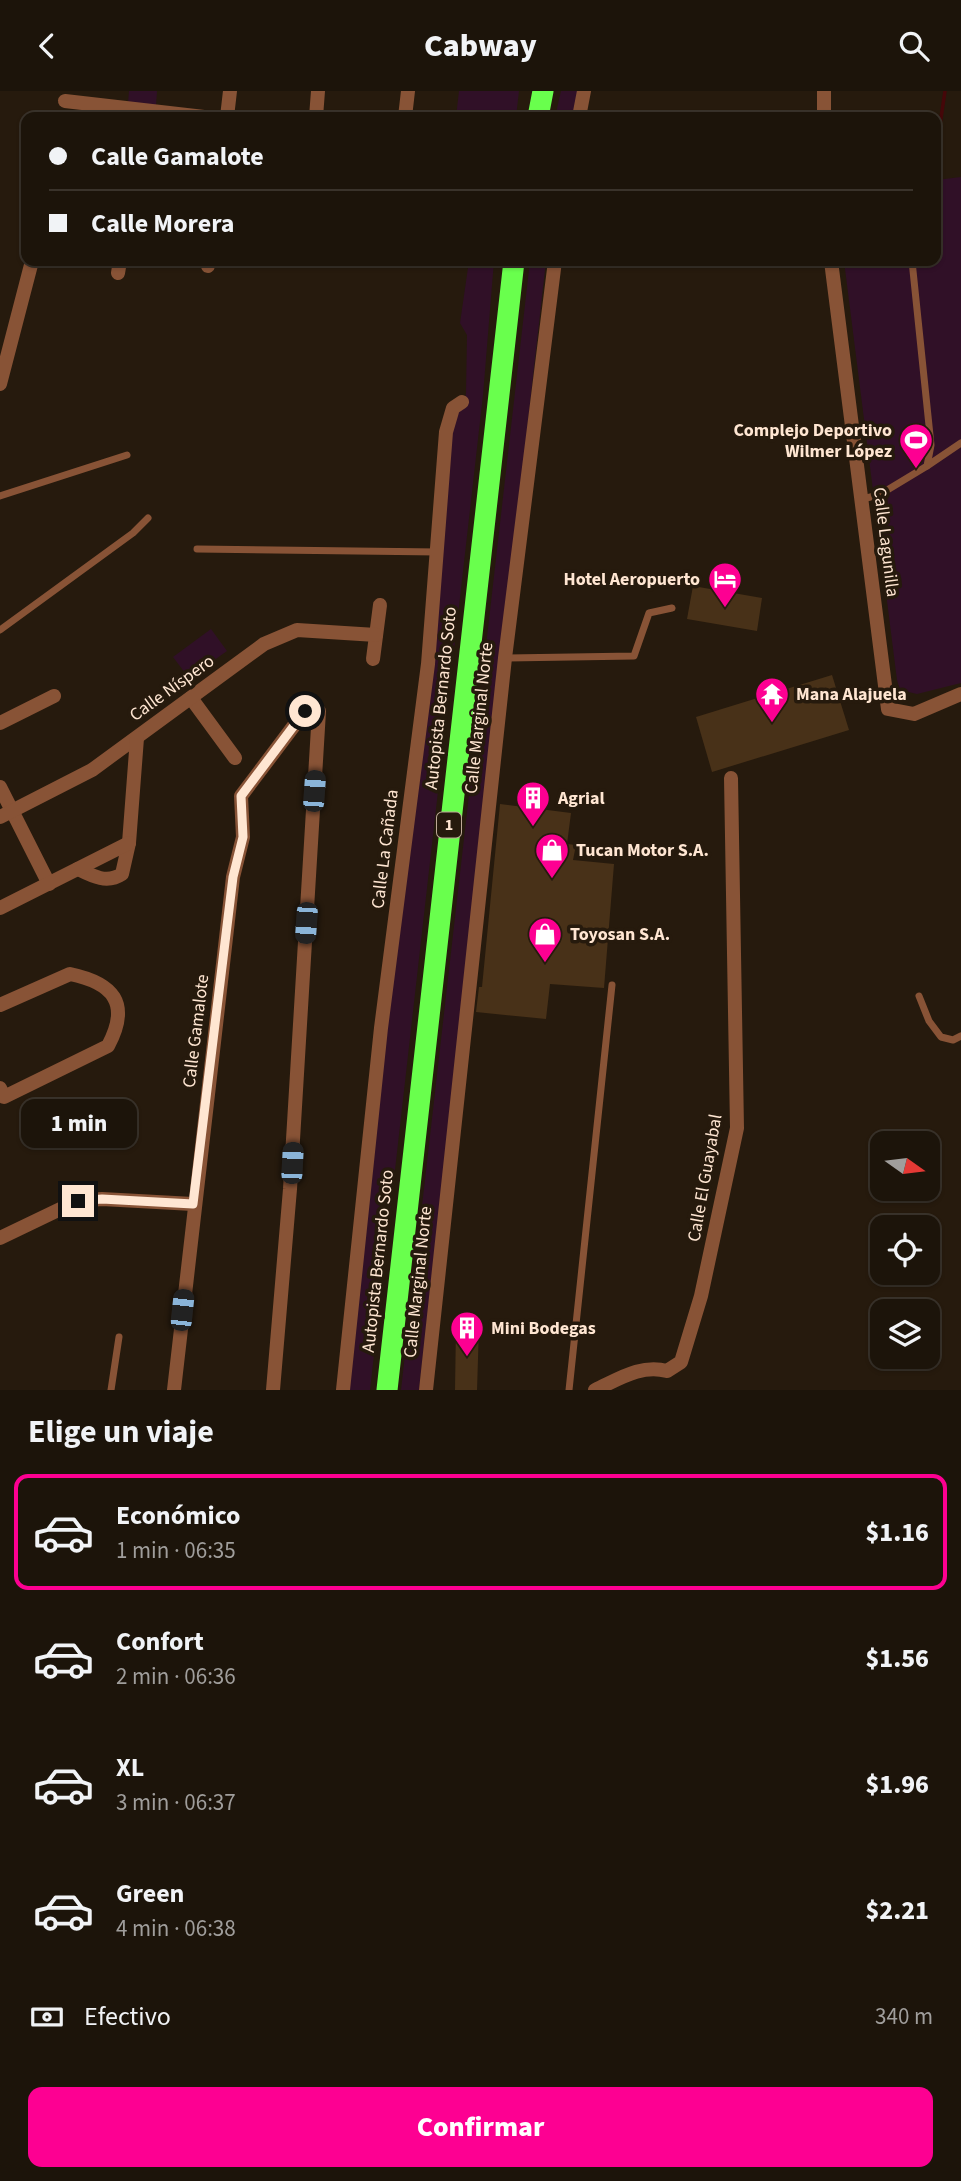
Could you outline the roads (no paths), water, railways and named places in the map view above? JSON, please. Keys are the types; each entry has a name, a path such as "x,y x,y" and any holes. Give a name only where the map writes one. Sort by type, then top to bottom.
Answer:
{"highway":[{"path":"539,112 543,91"},
{"name":"Autopista Bernardo Soto","path":"387,1390 513,266"}],"street":[{"path":"228,112 230,91"},
{"path":"316,112 318,91"},
{"path":"406,112 408,91"},
{"path":"580,112 584,91"},
{"path":"824,91 824,112"},
{"path":"64,96 136,112"},
{"path":"0,384 31,266"},
{"name":"Calle Marginal Norte","path":"426,1390 505,658 554,266"},
{"name":"Calle Lagunilla","path":"832,266 888,709 914,714 961,694"},
{"name":"Calle La Cañada","path":"343,1390 379,1041 428,664 446,432 453,408 461,402"},
{"path":"373,659 380,605"},
{"name":"Calle Níspero","path":"6,814 92,770 264,644 297,630 376,635"},
{"path":"0,723 54,696"},
{"path":"191,698 235,758"},
{"name":"Calle Gamalote","path":"174,1390 193,1204 233,877 243,837 241,796 305,711 319,711 290,1189 274,1390"},
{"path":"78,869 91,876 115,879 122,874 126,866 137,738"},
{"name":"Calle El Guayabal","path":"595,1390 635,1372 652,1367 667,1371 681,1363 701,1296 737,1128 731,778"},
{"path":"0,787 6,814 49,884"},
{"path":"0,908 129,843"},
{"path":"0,1005 70,974 106,986 114,993 118,1007 114,1034 108,1046 2,1093"},
{"path":"0,1238 78,1201 102,1199 193,1204"}],"lane":[{"path":"913,266 932,445 927,466"},
{"path":"861,499 879,495 961,443"},
{"path":"0,496 127,454"},
{"path":"0,630 132,533 148,518"},
{"path":"197,549 438,552"},
{"path":"505,658 634,656 649,613 672,608"},
{"path":"569,1390 612,985"},
{"path":"919,996 929,1021 940,1037 953,1040 961,1036"},
{"path":"111,1390 119,1337"}],"waterway":[{"path":"941,118 945,91"}],"place":[{"name":"Complejo Deportivo Wilmer López","path":"916,470"},
{"name":"Hotel Aeropuerto","path":"725,609"},
{"name":"Mana Alajuela","path":"772,724"},
{"name":"Agrial","path":"533,828"},
{"name":"Tucan Motor S.A.","path":"552,880"},
{"name":"Toyosan S.A.","path":"545,964"},
{"name":"Mini Bodegas","path":"467,1358"}]}
